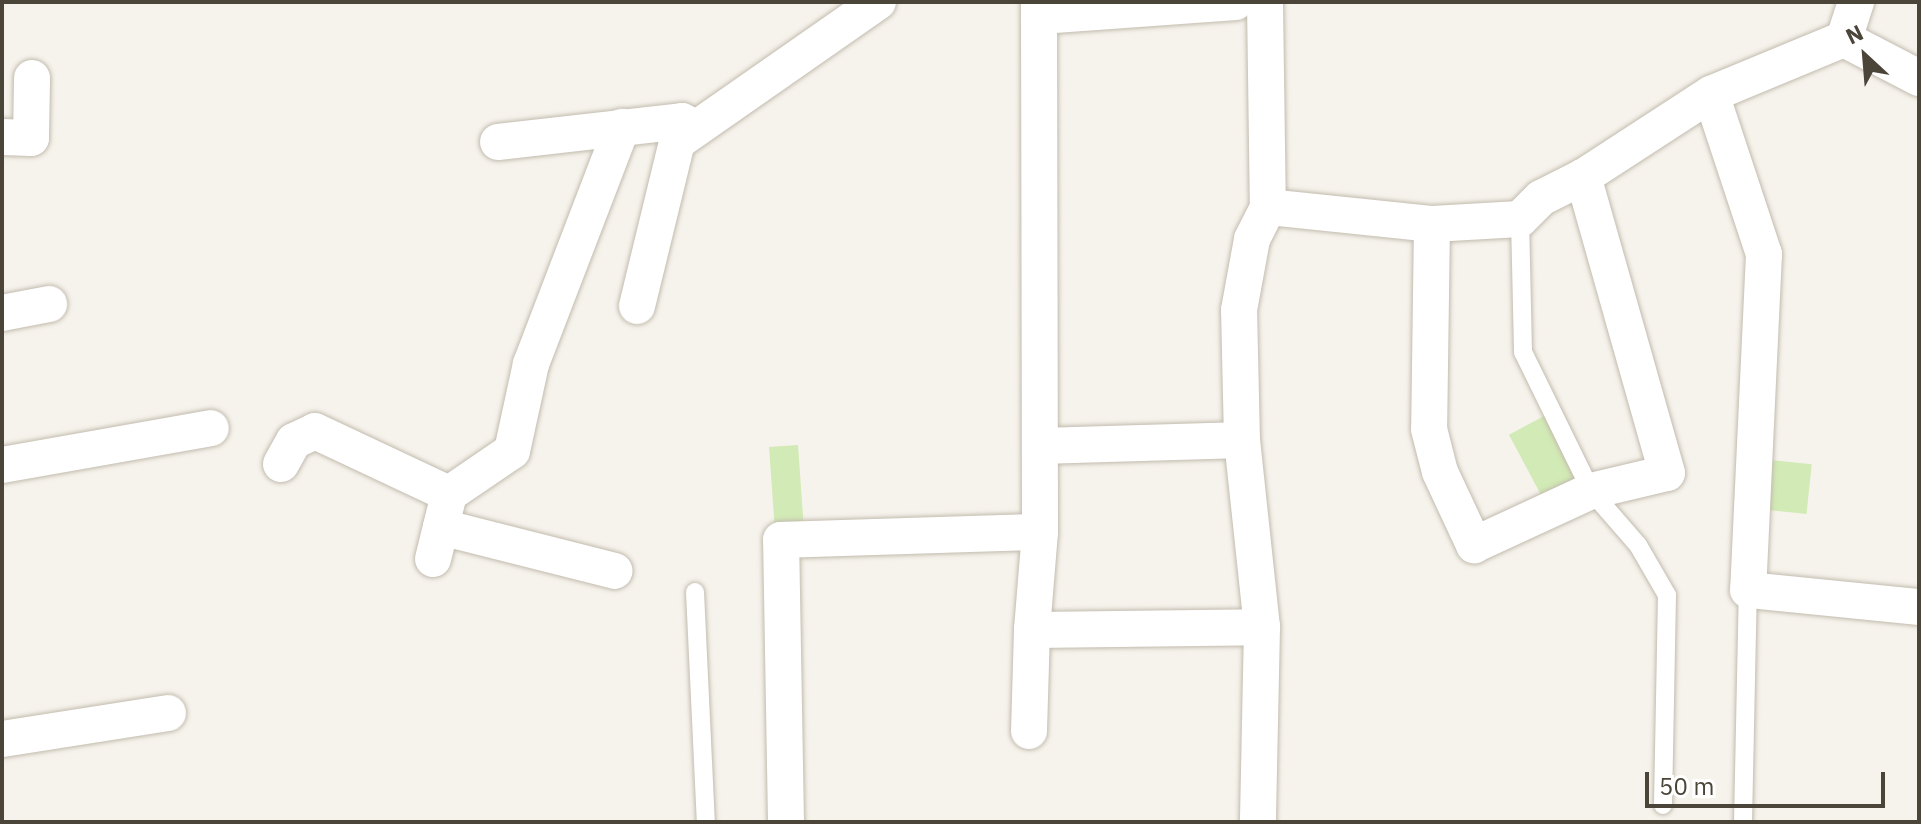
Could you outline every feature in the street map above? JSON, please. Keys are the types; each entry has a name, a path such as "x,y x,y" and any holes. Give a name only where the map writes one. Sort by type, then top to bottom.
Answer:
{"street":[{"path":"637,306 677,142 878,2"},
{"path":"1029,731 1032,630 1040,532 1040,9 1235,2"},
{"path":"1258,822 1262,627 1242,440 1239,310 1252,239 1268,207 1265,2"},
{"path":"1268,207 1432,224 1520,219 1541,198 1583,177 1711,94 1844,39 1856,2"},
{"path":"1844,39 1919,78"},
{"path":"2,137 31,138 32,78"},
{"path":"1711,94 1764,254 1748,590 1919,607"},
{"path":"498,142 682,121 696,128"},
{"path":"441,527 512,451 531,364 622,127"},
{"path":"1432,224 1429,429 1440,472 1474,545 1591,491 1667,473 1583,177"},
{"path":"2,313 49,304"},
{"path":"2,465 211,428"},
{"path":"281,464 294,441 315,431 441,527 615,571"},
{"path":"1041,446 1242,440"},
{"path":"786,822 781,540 1040,532"},
{"path":"1032,630 1262,627"},
{"path":"2,739 168,713"}],"lane":[{"path":"1520,219 1523,352 1591,491 1638,545 1667,595 1663,805"},
{"path":"1743,822 1748,590"},
{"path":"695,592 706,822"}],"green space":[{"path":"1546,415 1582,482 1545,502 1509,435"},
{"path":"798,445 804,524 775,526 769,447"},
{"path":"1761,459 1812,464 1806,514 1756,509"}]}
